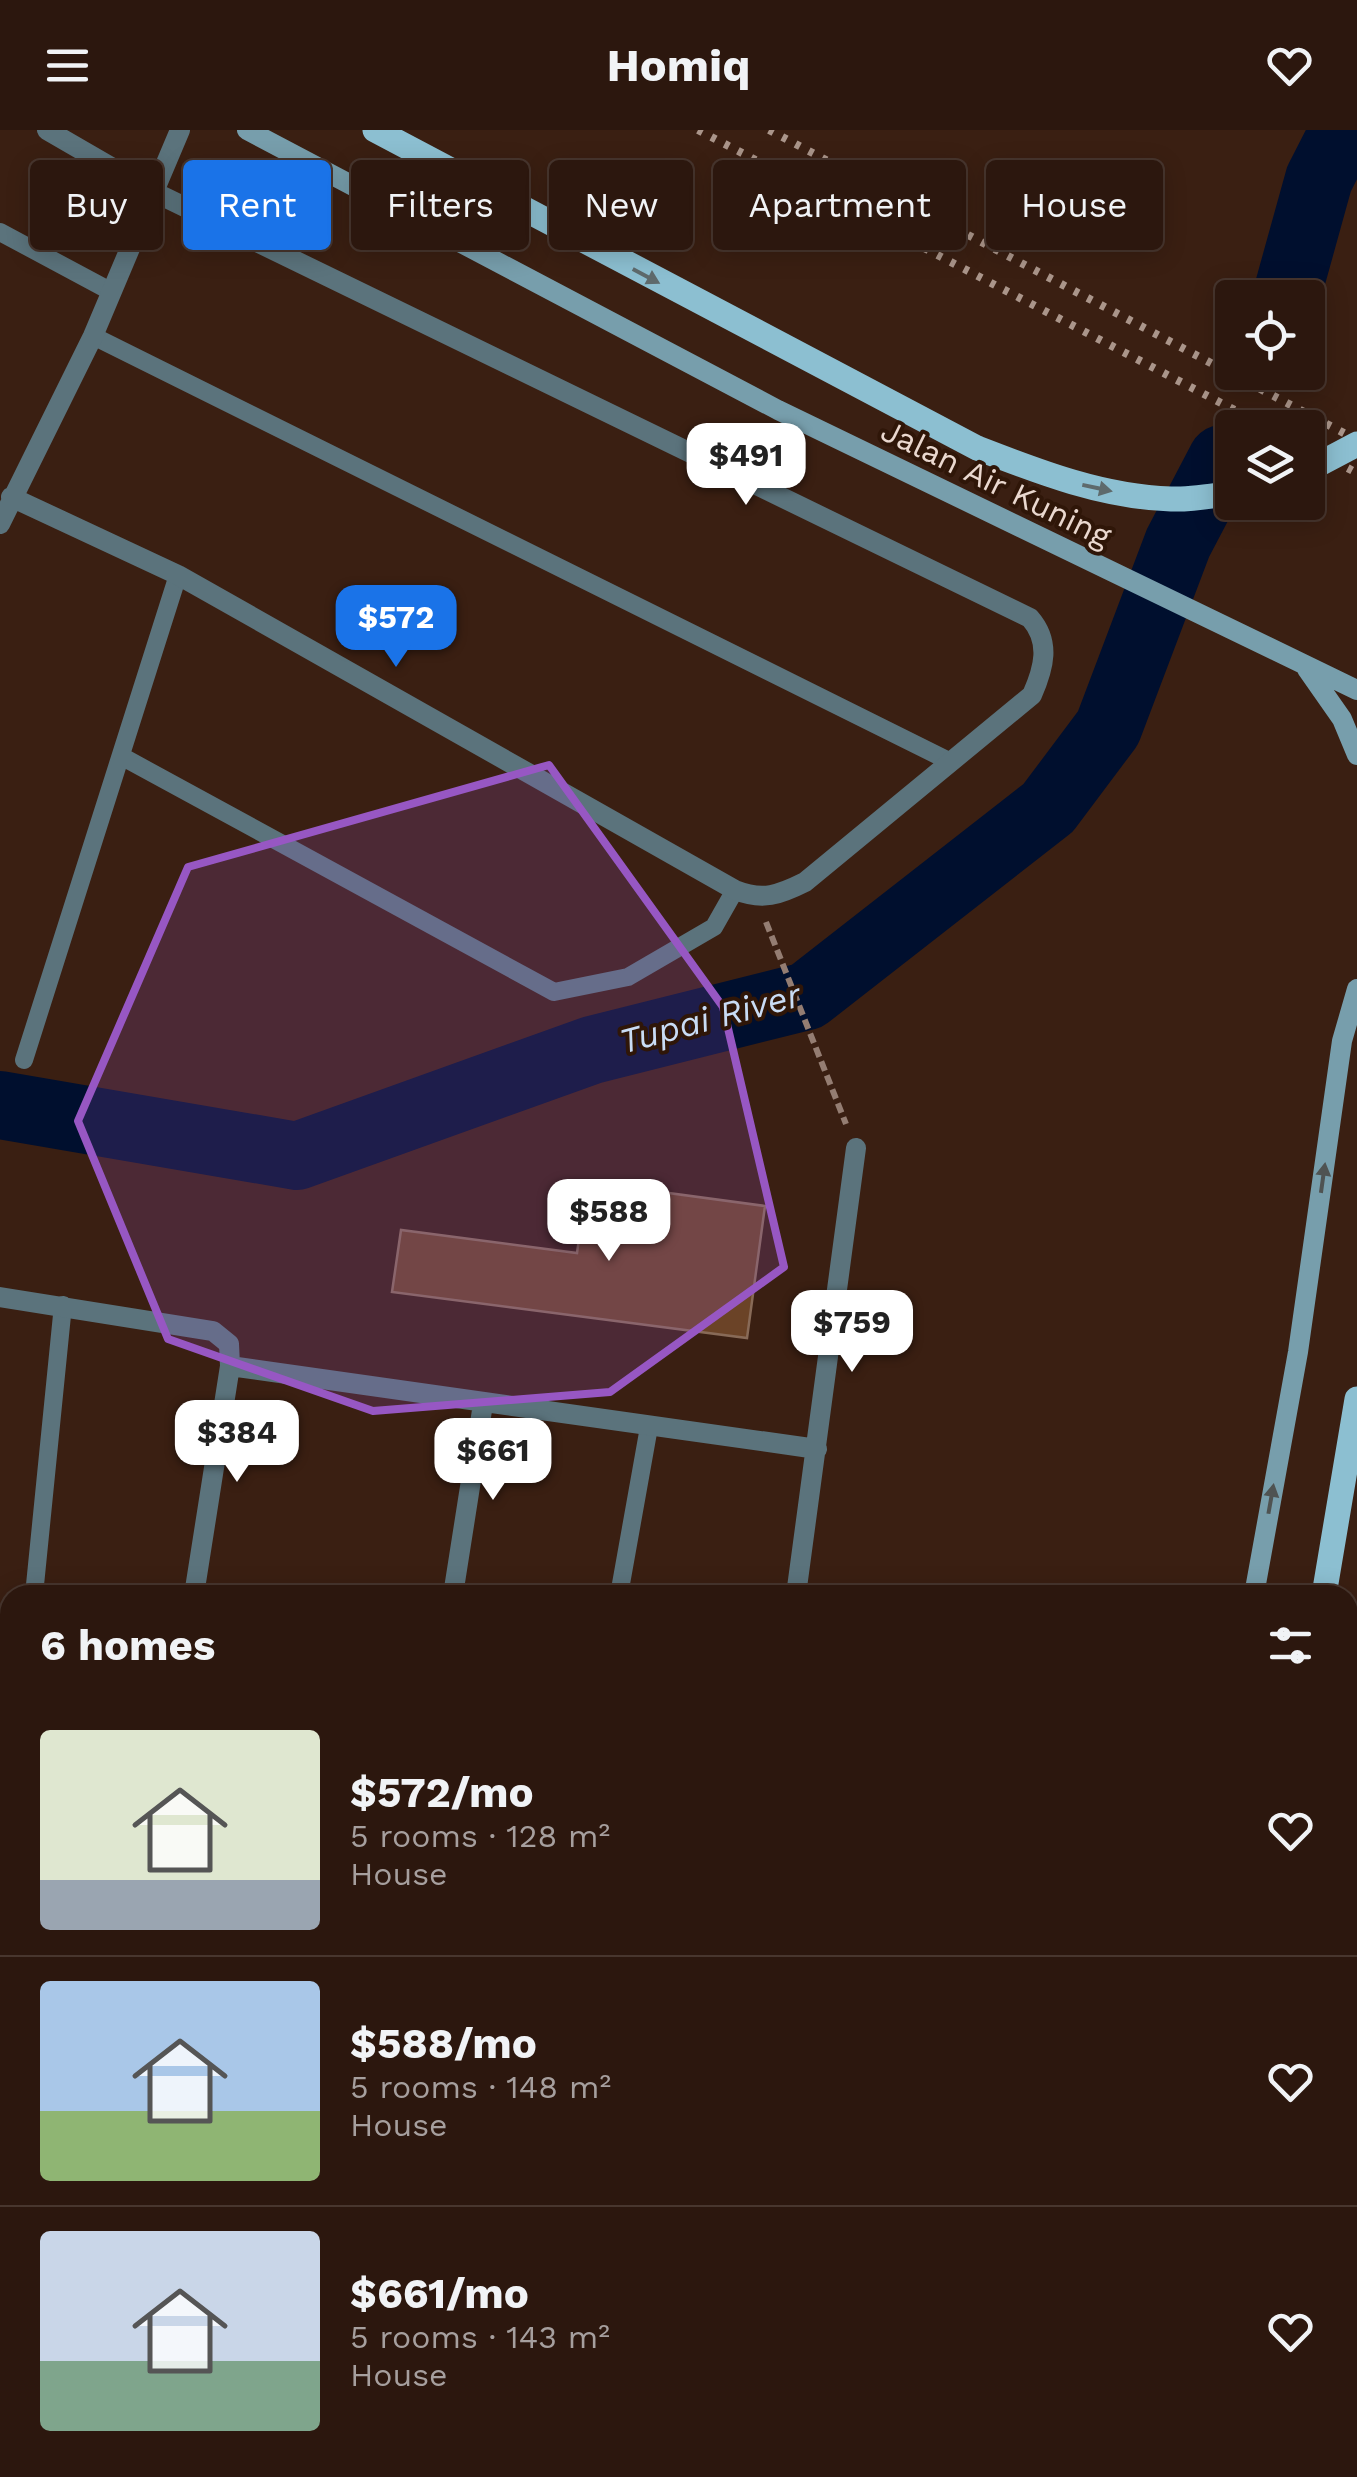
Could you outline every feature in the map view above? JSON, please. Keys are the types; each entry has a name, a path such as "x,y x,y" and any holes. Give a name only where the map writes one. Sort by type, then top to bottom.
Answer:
{"main road":[{"name":"Jalan Air Kuning","path":"247,130 778,410 1357,690"},
{"path":"375,130 976,448 1059,480 1134,496 1174,500 1215,495"},
{"path":"1325,461 1357,444"},
{"path":"1306,668 1342,719 1357,755"},
{"path":"1256,1585 1298,1352 1342,1041 1357,988"},
{"path":"1342,1041 1357,1057"},
{"path":"1326,1585 1357,1398"}],"street":[{"path":"47,130 99,160"},
{"path":"163,171 180,130"},
{"path":"11,497 178,575 757,899 805,882 1032,695 1042,673 1045,648 1040,629 1030,618 163,196"},
{"path":"0,524 130,250"},
{"path":"797,1585 856,1148"},
{"path":"0,1297 213,1332 228,1344 230,1366 196,1585"},
{"path":"230,1366 817,1449"},
{"path":"454,1585 483,1404"}],"lane":[{"path":"0,232 112,292"},
{"path":"92,336 951,762"},
{"path":"24,1060 178,575"},
{"path":"121,756 554,992 628,977 714,927 735,890"},
{"path":"35,1585 64,1305"},
{"path":"620,1585 649,1427"}],"path":[{"path":"757,899 856,1148"}],"highlighted area":[{"path":"549,765 723,1007 784,1267 610,1392 373,1411 168,1339 78,1121 188,867"}],"building":[{"path":"587,1182 765,1206 747,1338 392,1292 401,1230 577,1253"}],"waterway":[{"name":"Tupai River","path":"1291,280 1319,179 1344,130"},
{"name":"Tupai River","path":"0,1105 297,1156 592,1050 807,996 1048,808 1108,728 1178,543 1215,472"}],"railway":[{"path":"698,130 1235,410"},
{"path":"769,130 1357,440"},
{"path":"1325,456 1357,473"}]}
